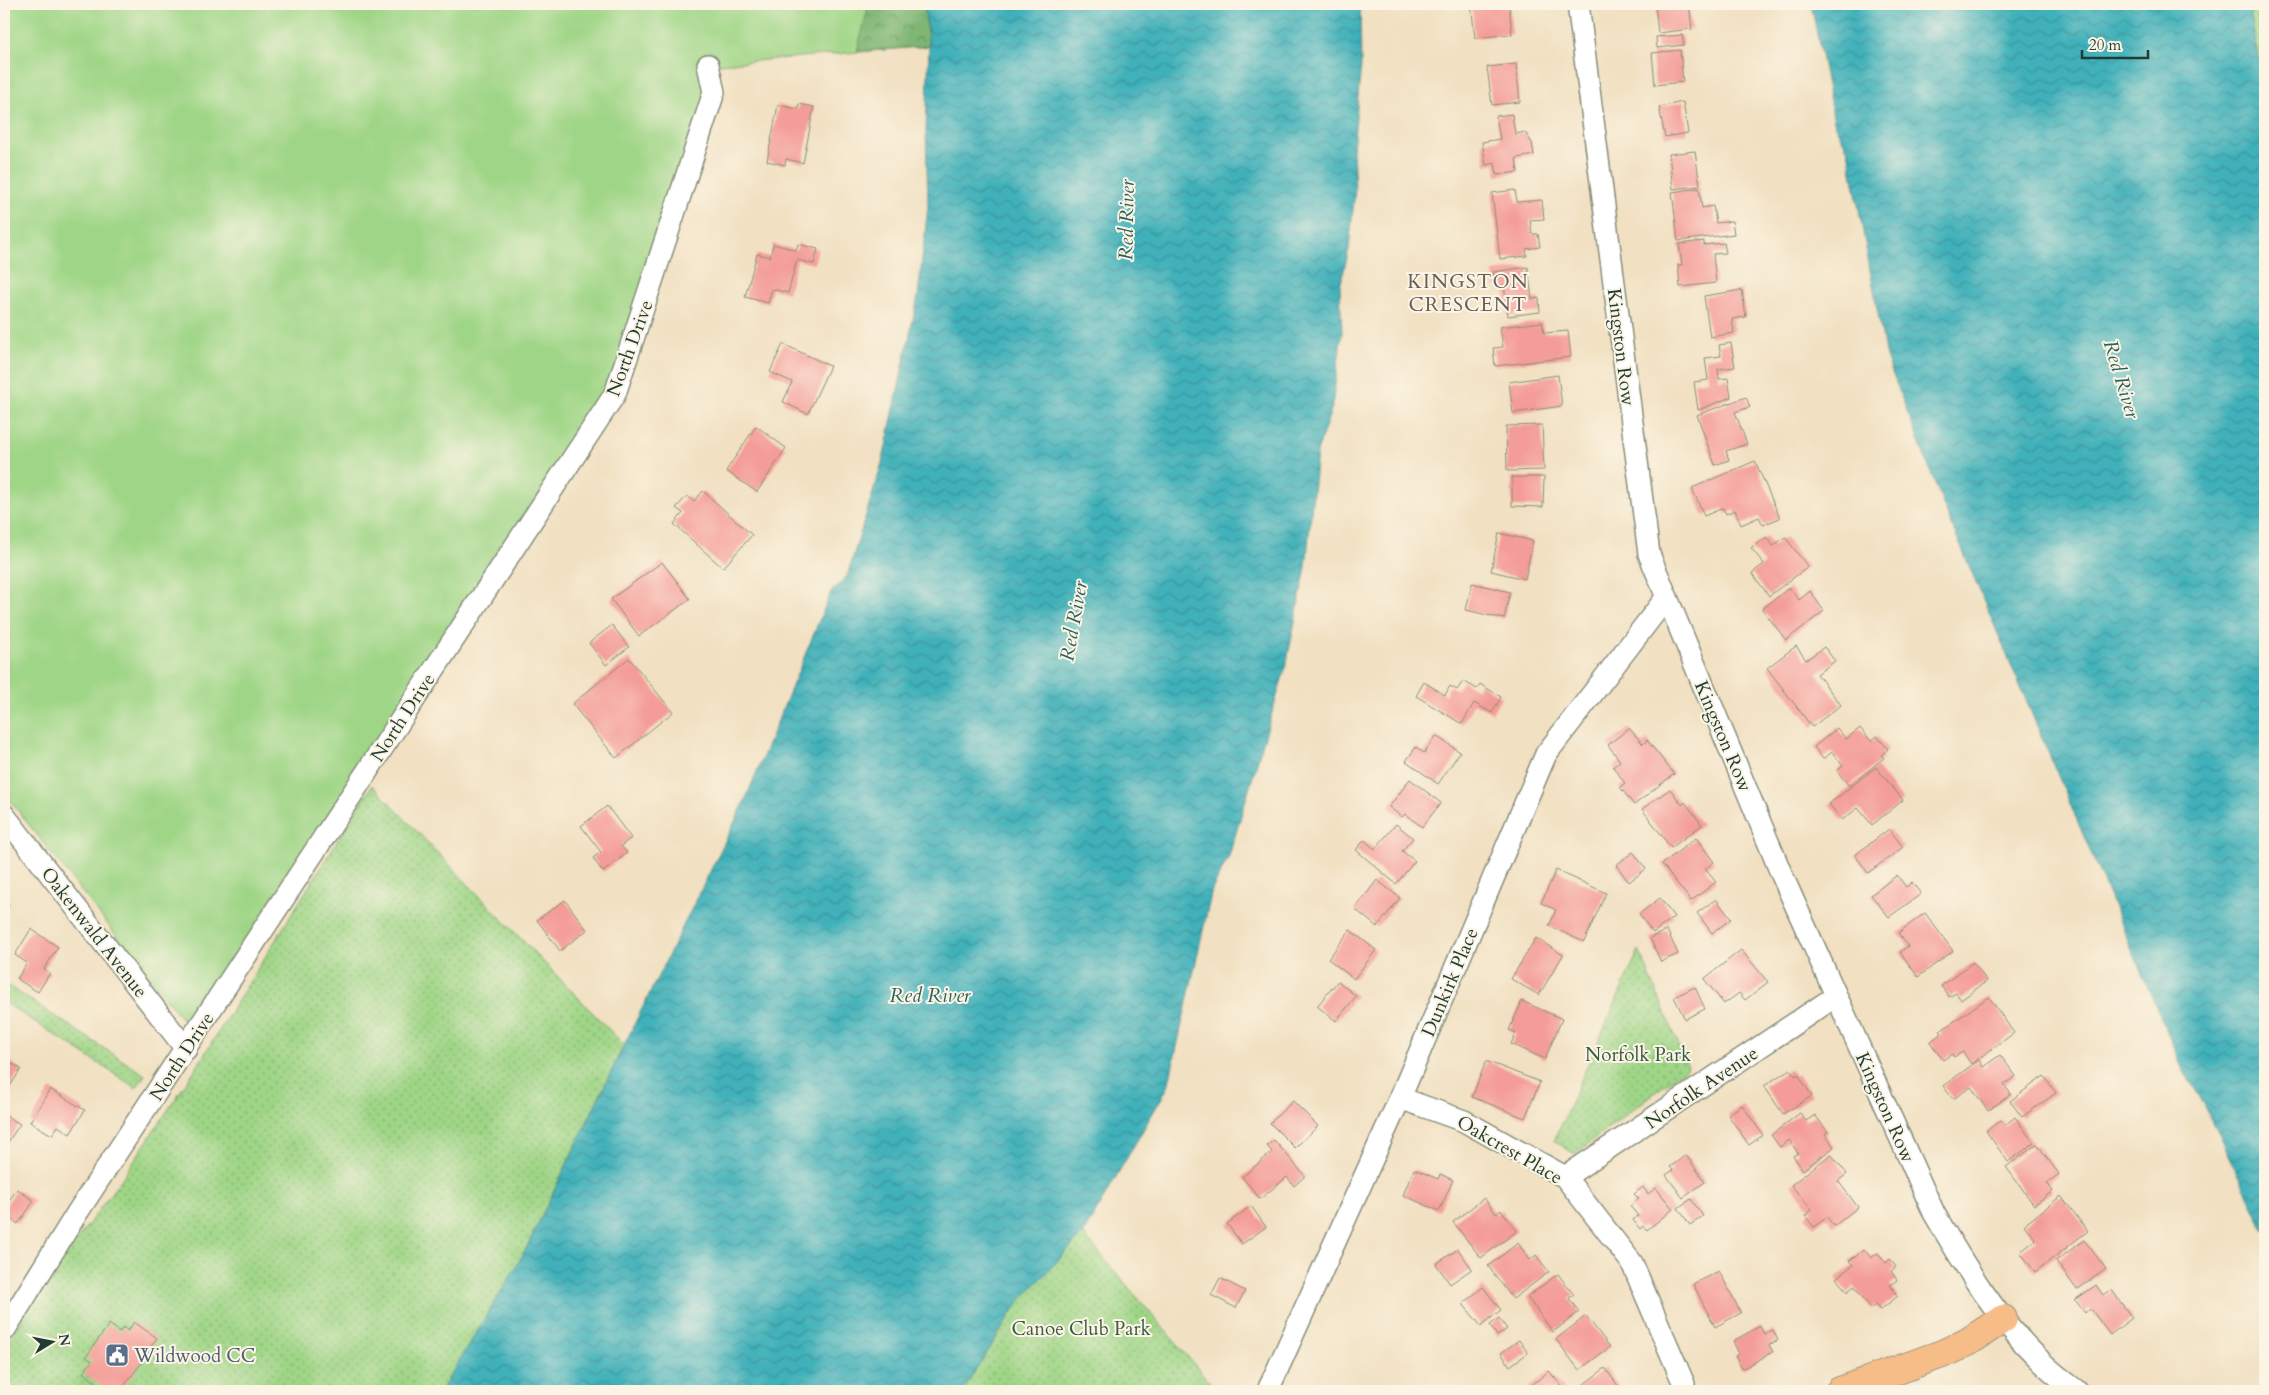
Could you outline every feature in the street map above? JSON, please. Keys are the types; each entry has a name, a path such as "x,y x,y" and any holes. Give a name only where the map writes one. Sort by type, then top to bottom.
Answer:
{"main road":[{"path":"1840,1391 1942,1354 1968,1342 2003,1319"}],"street":[{"name":"Kingston Row","path":"1578,4 1649,554 1781,873 1934,1213 1962,1261 2003,1319 2039,1360 2077,1391"},
{"name":"North Drive","path":"4,1331 78,1213 615,394 714,92 708,65"},
{"name":"Dunkirk Place","path":"1269,1388 1400,1098 1546,754 1666,598"},
{"name":"Oakenwald Avenue","path":"4,815 186,1049"},
{"name":"Norfolk Avenue","path":"1565,1177 1836,996"},
{"name":"Oakcrest Place","path":"1400,1098 1464,1121 1565,1177 1632,1263 1684,1384"}],"green space":[{"path":"4,4 924,4 929,46 708,65 714,92 615,394 363,776 186,1024 4,793"},
{"path":"869,4 924,4 929,46 857,52"},
{"path":"2249,4 2265,4 2265,76 2258,57"},
{"path":"372,785 624,1045 523,1255 441,1391 4,1391 4,1350 31,1303 123,1177 196,1068"},
{"name":"Norfolk Park","path":"1639,950 1688,1067 1575,1154 1554,1141"},
{"path":"4,983 145,1075 136,1088 4,1002"},
{"name":"Canoe Club Park","path":"1083,1234 1217,1391 963,1391 1018,1303"}],"water":[{"name":"Red River","path":"924,4 1360,4 1361,66 1353,149 1355,190 1349,249 1340,287 1342,333 1332,407 1317,452 1306,567 1286,666 1229,856 1212,890 1168,1087 1083,1234 1018,1303 963,1391 441,1391 523,1255 743,805 831,592 847,576 883,460 918,296 928,206 926,133 929,46"},
{"name":"Red River","path":"1811,4 2249,4 2258,57 2265,76 2265,1231 2201,1099 2183,1070 1947,514 1886,357 1848,150 1835,126"}],"building":[{"path":"1471,4 1509,4 1512,34 1475,38"},
{"path":"1655,4 1689,4 1692,29 1658,33"},
{"path":"1682,35 1684,45 1657,48 1656,37"},
{"path":"1680,50 1683,82 1655,85 1652,53"},
{"path":"1516,64 1520,102 1492,105 1487,67"},
{"path":"1683,102 1688,133 1665,137 1659,107"},
{"path":"799,104 814,107 803,163 786,159 785,165 767,161 778,105 798,109"},
{"path":"1512,114 1515,134 1525,132 1532,143 1534,155 1516,158 1518,172 1497,175 1495,163 1486,165 1482,142 1500,139 1496,116"},
{"path":"1695,151 1700,186 1673,189 1669,154"},
{"path":"1699,188 1702,208 1713,206 1716,223 1732,221 1734,234 1678,241 1672,192"},
{"path":"1515,190 1517,202 1542,200 1544,219 1530,220 1532,234 1538,234 1540,247 1526,249 1527,256 1500,259 1492,193"},
{"path":"1704,241 1704,245 1724,243 1726,253 1713,254 1716,283 1680,287 1678,265 1682,265 1679,244"},
{"path":"773,244 796,250 798,244 818,249 814,264 797,260 788,293 772,289 768,303 745,297 757,254 770,257"},
{"path":"1528,267 1532,299 1539,298 1540,312 1508,316 1504,285 1495,286 1493,272"},
{"path":"1742,290 1746,317 1732,319 1734,333 1710,337 1704,296"},
{"path":"1542,322 1544,333 1568,331 1571,357 1495,366 1493,348 1503,347 1500,327"},
{"path":"1731,343 1735,367 1718,369 1719,379 1728,378 1731,397 1698,410 1694,382 1708,380 1705,358 1721,356 1719,345"},
{"path":"783,344 830,366 808,414 783,402 792,382 770,372"},
{"path":"1558,375 1562,406 1513,413 1509,382"},
{"path":"1746,397 1750,407 1735,412 1747,444 1726,451 1729,460 1715,465 1697,415"},
{"path":"1542,425 1544,470 1507,471 1506,426"},
{"path":"756,426 786,448 757,492 726,471"},
{"path":"1755,461 1780,518 1763,525 1759,517 1741,525 1735,510 1726,514 1723,508 1704,516 1692,488"},
{"path":"1512,477 1544,477 1543,507 1512,506"},
{"path":"703,491 752,535 723,568 674,524 683,513 676,508 687,496 694,501"},
{"path":"1499,533 1533,541 1525,579 1491,571"},
{"path":"1766,537 1773,546 1785,537 1808,567 1769,596 1752,573 1764,564 1751,548"},
{"path":"662,562 690,599 639,636 611,599"},
{"path":"1472,583 1510,592 1504,619 1466,610"},
{"path":"1789,588 1799,600 1810,591 1824,611 1786,640 1762,609"},
{"path":"612,625 629,647 606,665 589,643"},
{"path":"1796,646 1806,660 1824,647 1835,661 1817,674 1841,705 1812,727 1767,668"},
{"path":"629,658 673,712 616,758 572,704"},
{"path":"1463,681 1477,689 1480,684 1501,697 1492,713 1474,703 1462,724 1416,696 1424,682 1445,695 1450,686 1457,690"},
{"path":"1629,728 1643,744 1647,740 1674,774 1634,805 1620,787 1625,783 1613,767 1620,761 1608,745"},
{"path":"1837,728 1846,739 1860,728 1871,741 1877,736 1888,749 1881,755 1884,758 1849,786 1837,771 1843,766 1832,752 1823,759 1814,747"},
{"path":"1436,736 1460,752 1438,784 1406,761 1416,747 1424,753"},
{"path":"1876,767 1903,800 1872,825 1858,808 1842,820 1829,804"},
{"path":"1410,779 1441,803 1422,827 1405,814 1402,817 1389,807"},
{"path":"1670,789 1682,805 1685,802 1702,825 1671,848 1642,809"},
{"path":"607,806 631,838 621,846 627,853 603,872 593,858 601,852 581,826"},
{"path":"1396,824 1413,838 1402,851 1415,861 1396,884 1356,850 1364,840 1375,849"},
{"path":"1889,829 1903,847 1868,873 1855,855"},
{"path":"1696,838 1714,862 1705,869 1716,882 1691,901 1662,864"},
{"path":"1633,852 1646,869 1629,882 1616,865"},
{"path":"1556,870 1606,893 1584,942 1549,926 1556,910 1541,903"},
{"path":"1897,875 1906,887 1912,882 1921,894 1889,917 1871,895"},
{"path":"1377,880 1400,898 1377,927 1355,909"},
{"path":"1660,898 1674,917 1653,933 1639,914"},
{"path":"1716,899 1731,919 1712,933 1697,913"},
{"path":"565,900 587,930 560,951 537,920"},
{"path":"4,901 9,904 4,911"},
{"path":"1925,913 1953,951 1918,977 1900,952 1908,946 1898,933"},
{"path":"31,929 58,947 44,969 50,973 38,992 17,979 27,963 15,955"},
{"path":"1350,930 1376,950 1354,979 1328,959"},
{"path":"1667,930 1678,954 1661,962 1650,938"},
{"path":"1536,938 1563,955 1539,995 1511,979"},
{"path":"1741,950 1768,982 1745,1000 1739,993 1724,1004 1704,979"},
{"path":"1973,962 1987,981 1961,1000 1956,993 1949,997 1941,986"},
{"path":"1338,981 1356,996 1336,1021 1317,1006"},
{"path":"1695,987 1705,1009 1685,1019 1674,997"},
{"path":"1989,997 2014,1033 1971,1064 1963,1052 1954,1057 1952,1054 1943,1060 1930,1042 1942,1033 1940,1031"},
{"path":"1522,1001 1562,1019 1545,1059 1511,1044 1516,1033 1509,1030"},
{"path":"2000,1055 2016,1076 2004,1085 2011,1094 1988,1111 1971,1087 1953,1099 1943,1086 1979,1060 1983,1067"},
{"path":"4,1058 21,1069 4,1096"},
{"path":"1486,1061 1540,1082 1525,1118 1472,1097"},
{"path":"1790,1069 1795,1076 1798,1074 1812,1096 1783,1114 1764,1086"},
{"path":"2044,1076 2056,1093 2022,1117 2010,1101"},
{"path":"50,1089 85,1110 70,1134 58,1126 52,1135 30,1122"},
{"path":"1293,1101 1318,1126 1295,1148 1270,1123"},
{"path":"1742,1105 1763,1135 1749,1145 1728,1115"},
{"path":"1800,1113 1806,1121 1815,1115 1828,1132 1825,1134 1834,1147 1803,1170 1793,1156 1798,1153 1789,1140 1780,1147 1771,1135"},
{"path":"6,1116 20,1124 8,1142 4,1139 4,1120"},
{"path":"2015,1117 2034,1143 2008,1162 1986,1131 2001,1120 2005,1125"},
{"path":"1274,1140 1305,1176 1294,1186 1287,1177 1260,1199 1242,1177 1272,1152 1267,1146"},
{"path":"2037,1144 2059,1174 2047,1183 2053,1191 2034,1205 2006,1167"},
{"path":"1831,1154 1847,1174 1838,1181 1858,1207 1834,1226 1827,1217 1814,1227 1805,1216 1812,1210 1791,1185"},
{"path":"1686,1155 1705,1182 1683,1198 1666,1175 1673,1170 1670,1167"},
{"path":"1414,1169 1438,1179 1440,1174 1453,1180 1439,1211 1403,1195"},
{"path":"1643,1187 1648,1194 1656,1188 1673,1209 1647,1230 1643,1226 1640,1229 1633,1220 1638,1216 1630,1206 1639,1199 1634,1194"},
{"path":"17,1189 34,1201 18,1224 4,1214 4,1208"},
{"path":"2061,1196 2088,1231 2035,1272 2020,1252 2036,1240 2024,1225"},
{"path":"1484,1198 1496,1214 1501,1210 1517,1231 1481,1258 1453,1222"},
{"path":"1691,1199 1703,1216 1690,1225 1678,1208"},
{"path":"1251,1206 1266,1227 1242,1244 1227,1224"},
{"path":"2084,1240 2106,1269 2077,1290 2056,1261"},
{"path":"1518,1243 1530,1260 1536,1255 1549,1272 1513,1299 1488,1266"},
{"path":"1458,1249 1472,1269 1450,1284 1436,1264"},
{"path":"1864,1249 1871,1258 1878,1253 1886,1263 1890,1259 1896,1267 1891,1271 1897,1280 1890,1285 1898,1296 1880,1310 1875,1305 1871,1309 1854,1286 1847,1292 1836,1278 1853,1265 1849,1261"},
{"path":"1719,1271 1741,1313 1715,1327 1693,1284"},
{"path":"1558,1274 1574,1295 1569,1298 1579,1312 1553,1332 1527,1297"},
{"path":"1220,1278 1245,1291 1236,1308 1211,1295"},
{"path":"2096,1285 2103,1295 2111,1289 2132,1318 2110,1335 2090,1308 2085,1313 2075,1300"},
{"path":"1483,1287 1501,1310 1481,1326 1463,1304"},
{"path":"1586,1316 1610,1347 1579,1370 1556,1339"},
{"path":"1499,1318 1507,1329 1497,1336 1490,1325"},
{"name":"Wildwood CC","path":"134,1322 157,1338 147,1352 149,1353 120,1391 109,1391 83,1373 92,1361 86,1357 109,1324 120,1332 123,1327 128,1331"},
{"path":"1760,1326 1764,1334 1773,1330 1778,1340 1769,1345 1773,1352 1742,1369 1735,1356 1739,1354 1733,1341"},
{"path":"1519,1340 1528,1353 1510,1366 1501,1353"},
{"path":"1605,1368 1622,1391 1582,1391 1579,1388"},
{"path":"1549,1371 1564,1389 1561,1391 1531,1391 1528,1388"}],"place":[{"name":"Wildwood CC","path":"117,1355"}],"district":[{"name":"KINGSTON CRESCENT","path":"1468,292"}]}
